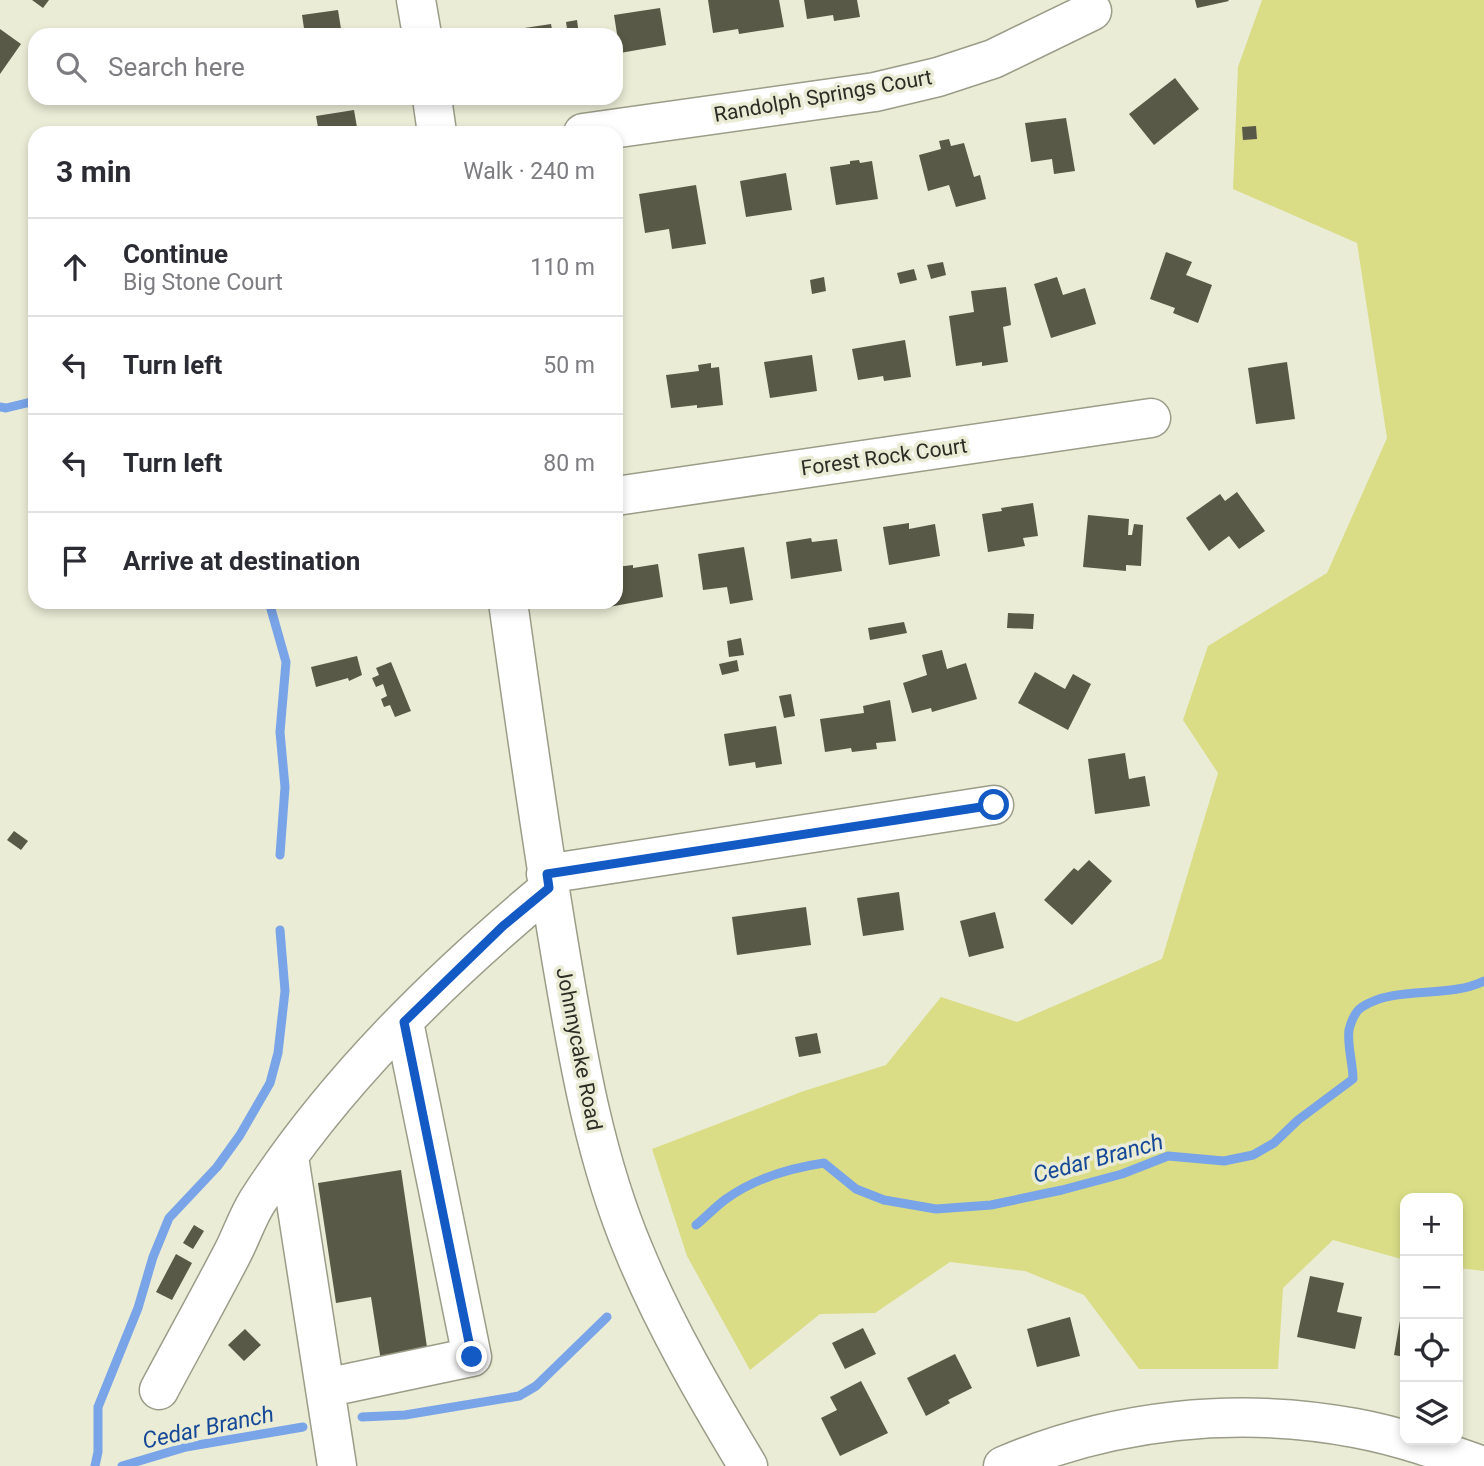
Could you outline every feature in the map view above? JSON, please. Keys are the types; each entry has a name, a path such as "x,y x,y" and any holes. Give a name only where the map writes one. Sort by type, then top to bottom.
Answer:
{"street":[{"path":"416,0 421,28"},
{"name":"Randolph Springs Court","path":"623,127 875,92 938,77 993,59 1092,11"},
{"path":"433,105 436,126"},
{"name":"Forest Rock Court","path":"623,495 1151,418"},
{"name":"Johnnycake Road","path":"509,609 548,881 582,1079 605,1166 634,1251 719,1418 748,1466"},
{"path":"159,1390 256,1204 289,1157 349,1081 404,1022 548,881 994,805"},
{"path":"325,1388 472,1357 404,1022"},
{"path":"289,1157 337,1466"},
{"path":"1003,1466 1101,1432 1179,1420 1235,1418 1299,1419 1355,1428 1420,1443 1483,1466"}],"green space":[{"path":"1262,0 1484,0 1484,1271 1463,1269 1463,1193 1400,1193 1400,1259 1333,1240 1283,1288 1278,1369 1139,1369 1084,1295 1025,1271 950,1262 875,1313 820,1314 750,1370 687,1256 652,1149 801,1092 886,1065 941,997 1017,1022 1162,959 1218,773 1183,720 1208,646 1327,573 1387,438 1357,243 1233,189 1238,67"}],"building":[{"path":"32,0 49,0 43,8"},
{"path":"708,0 779,0 784,27 739,34 738,29 713,33"},
{"path":"804,0 857,0 860,17 834,21 833,15 807,19"},
{"path":"1195,0 1228,0 1229,1 1197,8"},
{"path":"660,8 666,45 623,52 623,28 616,28 614,15"},
{"path":"338,10 341,28 304,28 302,15"},
{"path":"577,20 578,28 567,28 566,22"},
{"path":"551,24 552,28 524,28"},
{"path":"0,29 21,44 0,74"},
{"path":"1175,78 1199,109 1154,145 1129,114"},
{"path":"354,110 357,126 318,126 316,116"},
{"path":"1066,118 1075,171 1054,174 1052,159 1031,162 1025,123"},
{"path":"1256,126 1257,139 1243,140 1242,127"},
{"path":"949,139 951,146 964,143 974,177 980,175 986,199 956,207 949,185 928,191 919,155 941,149 939,141"},
{"path":"859,160 860,163 872,161 878,199 836,205 830,167"},
{"path":"786,173 792,210 746,217 740,181"},
{"path":"696,185 706,244 672,249 669,229 645,233 639,194"},
{"path":"1166,252 1192,262 1186,275 1212,285 1198,323 1173,313 1175,308 1150,299"},
{"path":"943,262 946,275 931,279 927,265"},
{"path":"914,269 917,280 900,284 897,273"},
{"path":"824,277 826,291 812,294 810,280"},
{"path":"1057,277 1063,295 1085,288 1096,324 1051,338 1034,284"},
{"path":"1006,287 1011,325 1003,327 1008,362 956,366 949,316 974,312 971,291"},
{"path":"905,340 911,377 884,381 883,376 858,380 852,349"},
{"path":"812,355 817,391 770,398 764,362"},
{"path":"1287,362 1295,419 1256,424 1248,368"},
{"path":"711,363 711,368 719,367 723,405 671,408 666,375 699,371 698,365"},
{"path":"1237,492 1265,531 1239,549 1229,536 1209,551 1186,518 1220,494 1225,501"},
{"path":"1033,503 1038,536 1023,538 1025,546 988,552 982,514"},
{"path":"1088,515 1129,519 1128,535 1132,535 1134,524 1143,525 1141,566 1126,565 1126,571 1083,567"},
{"path":"909,523 909,529 935,524 940,556 889,565 883,527"},
{"path":"811,538 812,542 837,539 842,571 791,579 786,542"},
{"path":"744,547 753,600 730,604 727,587 703,590 698,554"},
{"path":"658,564 663,597 623,604 623,566 633,565 633,568"},
{"path":"1008,613 1034,614 1033,629 1007,628"},
{"path":"904,622 907,633 870,640 868,628"},
{"path":"741,638 744,655 729,657 727,641"},
{"path":"942,650 947,669 966,663 977,699 932,712 931,708 912,713 903,683 927,675 922,655"},
{"path":"357,656 362,675 349,681 348,678 316,687 311,667"},
{"path":"737,660 739,671 722,675 719,664"},
{"path":"391,662 411,711 395,717 390,705 384,707 381,699 387,696 383,684 376,687 372,678 379,675 376,668"},
{"path":"1035,672 1065,689 1073,674 1091,684 1068,730 1018,703"},
{"path":"791,694 795,716 784,718 779,696"},
{"path":"890,700 896,741 876,743 877,749 852,752 851,748 825,752 820,719 864,713 863,706"},
{"path":"776,726 782,764 756,768 755,762 729,766 724,734"},
{"path":"1125,753 1129,779 1145,776 1150,806 1095,814 1088,759"},
{"path":"14,831 28,841 21,850 7,840"},
{"path":"1089,860 1112,881 1072,925 1044,900 1074,868 1078,871"},
{"path":"899,892 904,930 863,936 857,898"},
{"path":"806,907 811,945 737,955 732,917"},
{"path":"995,912 1004,948 969,957 960,921"},
{"path":"817,1033 821,1053 799,1057 795,1037"},
{"path":"401,1170 428,1354 381,1361 371,1297 336,1303 318,1183"},
{"path":"194,1225 204,1231 193,1249 183,1243"},
{"path":"176,1254 192,1263 172,1300 156,1292"},
{"path":"1310,1276 1344,1283 1337,1312 1362,1317 1355,1349 1297,1337"},
{"path":"1070,1317 1080,1356 1037,1367 1027,1329"},
{"path":"1400,1320 1400,1356 1394,1355"},
{"path":"863,1328 876,1354 845,1369 832,1343"},
{"path":"245,1329 261,1345 244,1361 228,1345"},
{"path":"955,1354 972,1388 948,1400 950,1403 926,1416 907,1378"},
{"path":"861,1381 888,1433 840,1456 821,1418 837,1410 830,1397"}],"waterway":[{"path":"0,407 28,403"},
{"path":"271,609 286,662 280,732 285,787 280,855"},
{"path":"95,1466 98,1452 98,1407 138,1308 153,1257 169,1218 217,1167 240,1135 270,1083 278,1053 285,991 280,930"},
{"name":"Cedar Branch","path":"696,1225 726,1199 760,1180 785,1171 824,1163 856,1189 884,1200 936,1209 991,1205 1062,1190 1122,1174 1168,1156 1224,1161 1253,1155 1274,1143 1298,1120 1353,1079 1349,1030 1359,1009 1375,1000 1390,996 1454,990 1484,981"},
{"name":"Cedar Branch","path":"362,1417 405,1415 519,1396 536,1386 607,1317"},
{"name":"Cedar Branch","path":"122,1466 186,1447 303,1427"}],"route":[{"path":"472,1357 404,1022 503,926 549,888 547,874 994,805"}]}
